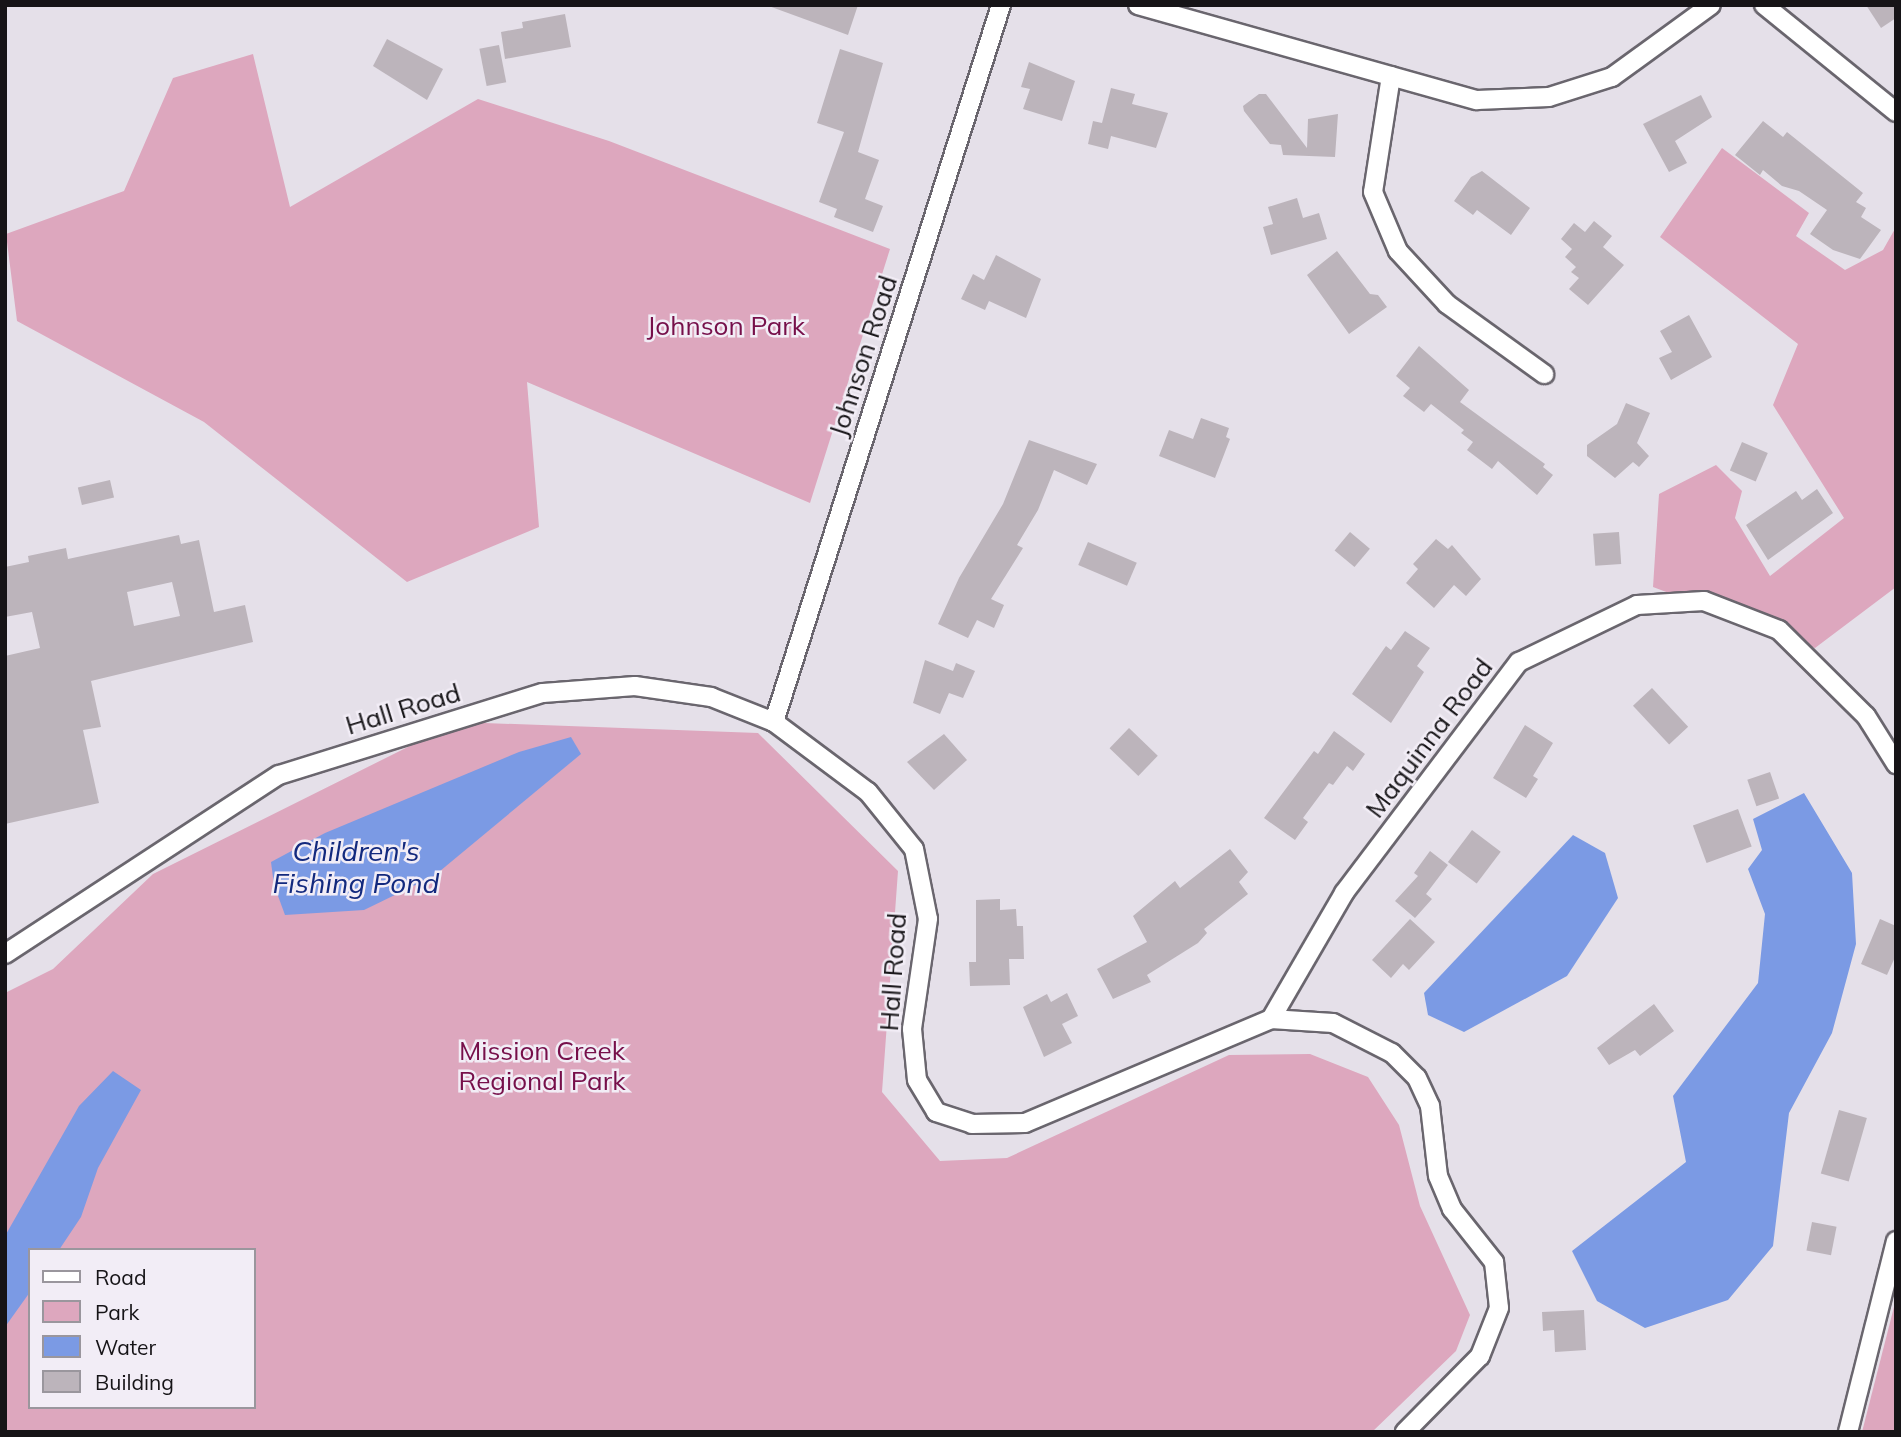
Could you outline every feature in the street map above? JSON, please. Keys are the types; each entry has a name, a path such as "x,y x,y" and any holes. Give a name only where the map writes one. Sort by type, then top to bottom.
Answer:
{"street":[{"name":"Johnson Road","path":"774,722 1001,5"},
{"path":"1138,5 1478,100 1549,97 1612,77 1711,5"},
{"path":"1764,5 1896,112"},
{"path":"1391,76 1373,192 1398,251 1447,304 1544,374"},
{"name":"Maquinna Road","path":"1271,1019 1344,893 1519,663 1637,604 1704,601 1779,630 1866,716 1896,764"},
{"name":"Hall Road","path":"5,954 279,775 543,693 635,686 711,696 774,722 868,792 914,849 928,919 912,1028 917,1080 936,1112 972,1124 1026,1123 1271,1019 1333,1023 1392,1053 1417,1078 1430,1107 1438,1176 1452,1209 1494,1262 1500,1308 1480,1356 1405,1432"},
{"path":"1848,1432 1896,1241"}],"green space":[{"name":"Johnson Park","path":"253,54 290,207 478,99 609,141 890,249 810,503 527,382 539,527 407,582 204,422 17,321 6,234 124,191 173,78"},
{"path":"1722,148 1809,213 1796,236 1845,270 1883,250 1896,227 1896,587 1815,648 1653,587 1659,494 1716,465 1742,491 1735,518 1770,576 1844,518 1773,405 1798,344 1660,237"},
{"name":"Mission Creek Regional Park","path":"458,722 758,733 898,871 882,1092 940,1161 1007,1158 1229,1055 1310,1054 1368,1077 1399,1125 1420,1206 1470,1315 1456,1351 1372,1432 5,1432 5,993 53,969 153,874"},
{"path":"1896,1299 1896,1432 1862,1432"}],"water":[{"name":"Children's Fishing Pond","path":"571,737 581,754 434,876 364,910 285,915 274,885 271,862 325,833 519,752"},
{"path":"1804,793 1852,873 1856,944 1832,1033 1789,1113 1773,1246 1728,1300 1645,1328 1597,1301 1572,1251 1686,1162 1673,1096 1758,983 1765,914 1748,869 1762,850 1753,819"},
{"path":"1573,835 1605,853 1618,898 1567,976 1464,1032 1428,1015 1424,993"},
{"path":"113,1071 141,1090 98,1168 81,1217 60,1248 28,1248 28,1295 5,1327 5,1236 79,1106"}],"building":[{"path":"766,5 858,5 848,35"},
{"path":"1866,5 1896,5 1896,18 1881,28"},
{"path":"565,14 571,47 505,59 501,32 523,28 522,22"},
{"path":"387,39 443,69 427,100 373,66"},
{"path":"499,45 506,82 487,86 479,49"},
{"path":"840,49 883,63 858,152 879,160 865,199 883,206 873,232 834,217 837,209 819,202 844,132 817,123"},
{"path":"1029,62 1075,81 1062,121 1023,109 1030,89 1021,87"},
{"path":"1111,88 1135,94 1132,104 1168,113 1156,148 1111,136 1108,149 1088,144 1093,121 1102,123"},
{"path":"1259,94 1266,94 1307,148 1308,119 1338,114 1335,157 1283,155 1281,145 1270,144 1244,111 1243,106"},
{"path":"1701,95 1712,117 1675,141 1687,163 1669,172 1643,124"},
{"path":"1763,121 1783,137 1787,132 1863,193 1856,202 1866,208 1861,217 1881,230 1860,259 1833,250 1810,234 1827,210 1799,191 1782,186 1763,170 1760,175 1735,155"},
{"path":"1482,171 1530,208 1511,235 1477,210 1473,215 1454,201 1471,177"},
{"path":"1297,198 1303,218 1319,213 1327,239 1271,255 1263,227 1273,224 1268,207"},
{"path":"1594,221 1612,236 1603,247 1624,265 1588,305 1569,289 1579,278 1571,272 1576,267 1565,257 1572,249 1561,239 1574,223 1585,232"},
{"path":"1337,251 1370,294 1378,295 1387,307 1349,334 1307,275"},
{"path":"996,255 1041,279 1026,318 989,301 985,310 961,299 973,274 984,280"},
{"path":"1689,315 1712,357 1671,380 1659,358 1672,352 1660,331"},
{"path":"1419,346 1469,390 1460,402 1545,464 1543,467 1553,475 1537,495 1498,461 1492,469 1467,450 1473,442 1461,433 1464,430 1431,404 1424,412 1403,396 1410,388 1396,376"},
{"path":"1626,403 1650,413 1637,443 1649,456 1639,467 1633,462 1615,478 1587,456 1587,445 1617,424"},
{"path":"1201,418 1229,428 1226,437 1230,439 1215,478 1159,456 1169,430 1193,439"},
{"path":"1029,440 1097,464 1087,485 1054,470 1038,510 1017,545 1023,548 991,599 1004,605 994,628 977,620 968,638 938,624 959,578 1003,504"},
{"path":"1742,442 1768,453 1756,481 1730,471"},
{"path":"110,480 114,498 82,505 78,487"},
{"path":"1817,489 1833,513 1768,560 1746,525 1796,491 1802,500"},
{"path":"1350,532 1370,549 1354,567 1335,550"},
{"path":"1619,532 1621,564 1595,566 1593,534"},
{"path":"179,535 181,544 199,540 214,612 245,605 253,642 91,681 101,727 83,730 99,803 5,824 5,656 40,648 32,612 5,617 5,567 29,562 28,556 66,548 68,559","holes":["172,582 180,616 134,626 127,592"]},
{"path":"1436,539 1448,549 1452,545 1481,579 1466,596 1454,585 1434,608 1406,583 1418,569 1413,564"},
{"path":"1088,542 1137,563 1127,586 1078,565"},
{"path":"1405,631 1430,648 1417,666 1424,672 1391,723 1352,694 1386,646 1391,650"},
{"path":"925,660 953,671 956,663 975,671 963,698 949,693 940,714 913,703"},
{"path":"1652,688 1688,727 1669,744 1633,706"},
{"path":"1525,725 1553,743 1533,776 1538,779 1526,798 1493,778"},
{"path":"1129,728 1158,756 1138,776 1110,748"},
{"path":"1334,731 1365,754 1353,771 1347,766 1333,785 1329,783 1303,818 1308,822 1295,840 1264,818 1314,751 1318,754"},
{"path":"944,734 967,760 934,790 907,762"},
{"path":"1770,772 1779,798 1756,806 1747,780"},
{"path":"1738,809 1752,847 1707,863 1693,825"},
{"path":"1472,830 1501,852 1477,884 1448,862"},
{"path":"1230,849 1248,872 1239,882 1248,894 1204,929 1207,933 1198,943 1147,975 1151,982 1113,999 1097,969 1147,942 1133,916 1175,881 1180,888"},
{"path":"1430,851 1448,865 1426,894 1432,899 1415,918 1395,901 1418,876 1414,873"},
{"path":"1000,899 1000,910 1016,909 1017,926 1023,926 1024,959 1009,959 1010,985 970,986 969,962 976,962 976,900"},
{"path":"1410,919 1435,942 1409,970 1403,964 1391,978 1372,960"},
{"path":"1880,919 1896,926 1896,955 1887,975 1861,964"},
{"path":"1067,993 1078,1016 1062,1024 1072,1043 1044,1057 1023,1007 1047,994 1051,1002"},
{"path":"1654,1004 1674,1031 1640,1056 1635,1050 1609,1065 1597,1048"},
{"path":"1839,1110 1867,1118 1849,1181 1821,1173"},
{"path":"1812,1222 1837,1227 1831,1255 1806,1250"},
{"path":"1584,1310 1586,1350 1555,1352 1554,1330 1543,1331 1542,1312"}]}
